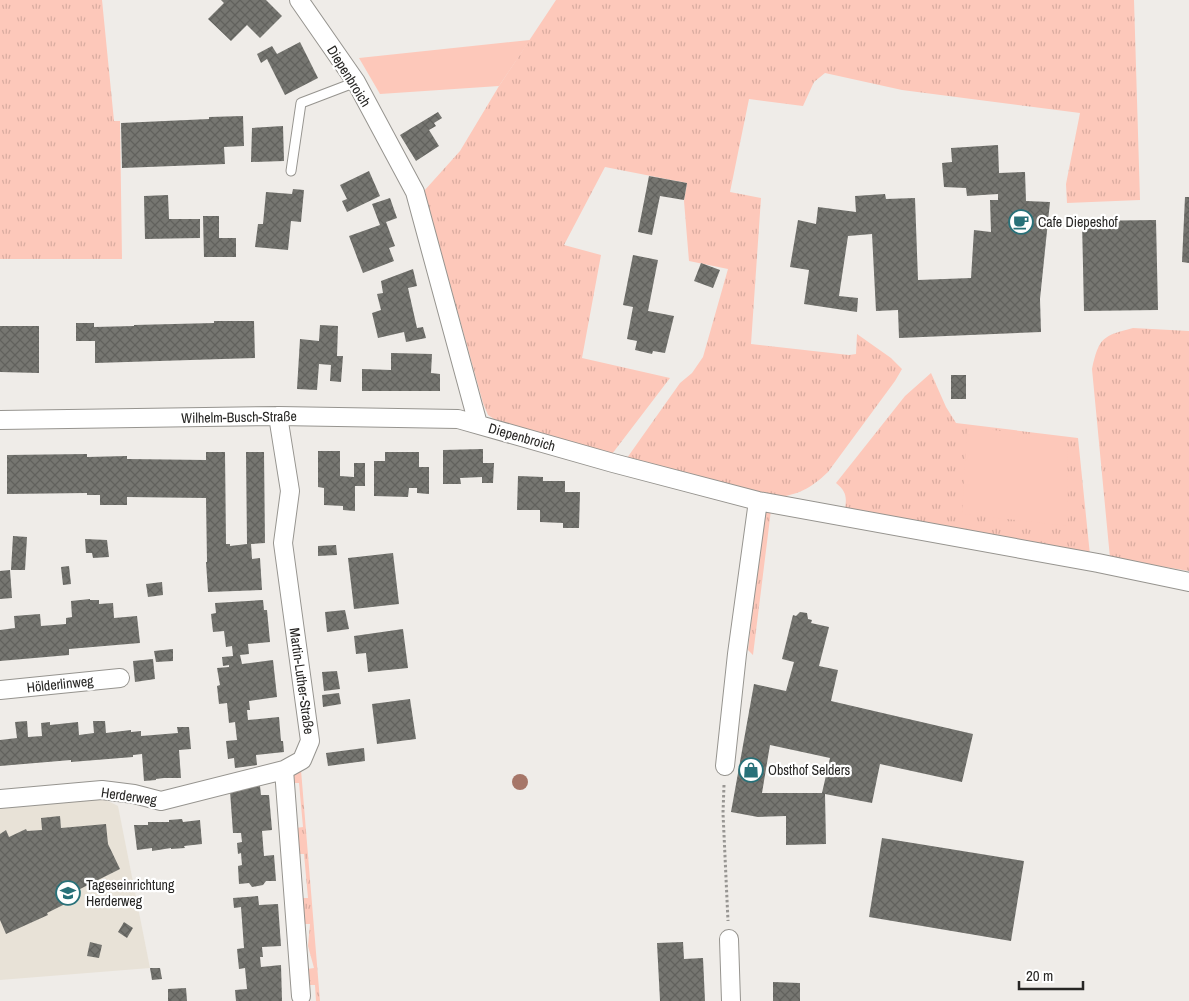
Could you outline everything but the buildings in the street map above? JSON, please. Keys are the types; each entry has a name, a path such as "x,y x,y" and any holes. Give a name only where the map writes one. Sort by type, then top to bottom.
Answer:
{"street":[{"name":"Diepenbroich","path":"299,0 356,82 415,192 478,424 613,463 758,501 1098,563 1189,582"},
{"name":"Wilhelm-Busch-Straße","path":"0,420 278,416 439,418 458,419 478,424"},
{"name":"Martin-Luther-Straße","path":"278,416 290,491 283,543 310,741 302,760 284,770"},
{"path":"725,766 737,654 758,501"},
{"name":"Hölderlinweg","path":"0,690 120,678"},
{"name":"Herderweg","path":"0,799 102,790 134,794 161,801 284,770"},
{"path":"284,770 301,996"},
{"path":"729,939 731,1001"}],"lane":[{"path":"291,171 301,103 356,82"}],"path":[{"path":"725,766 723,813 729,939"}],"shaded area":[{"name":"Tageseinrichtung Herderweg","path":"98,796 118,806 150,968 0,980 0,805"}],"green space":[{"path":"0,0 102,0 114,121 120,121 122,259 0,259"},
{"path":"556,0 1134,0 1140,200 1067,203 1066,184 1080,113 902,90 825,73 814,82 803,106 749,99 730,192 761,198 751,344 849,355 856,354 857,334 891,358 902,369 828,472 803,490 773,498 627,458 680,383 692,373 703,357 728,269 689,261 684,201 687,183 605,167 564,245 601,255 582,358 670,378 612,454 500,423 488,415 483,403 424,191 460,151 499,86"},
{"path":"530,40 499,86 380,94 359,58"},
{"path":"1133,328 1189,331 1189,571 1110,558 1092,369 1097,350 1104,340 1115,333"},
{"path":"931,373 946,407 956,423 1078,438 1090,555 845,509 845,495 836,483 905,396"},
{"path":"967,427 1067,439 1068,526 962,514"},
{"path":"764,510 771,510 753,655 748,650"},
{"path":"301,770 320,1001 316,1001 315,985 308,985 307,969 314,968 308,946 310,924 304,924 302,898 308,898 304,854 298,854 296,828 303,827 299,783 292,783 292,777"}],"place":[{"name":"Cafe Diepeshof","path":"1021,222"},
{"name":"Obsthof Selders","path":"751,770"},
{"name":"Tageseinrichtung Herderweg","path":"68,893"}]}
